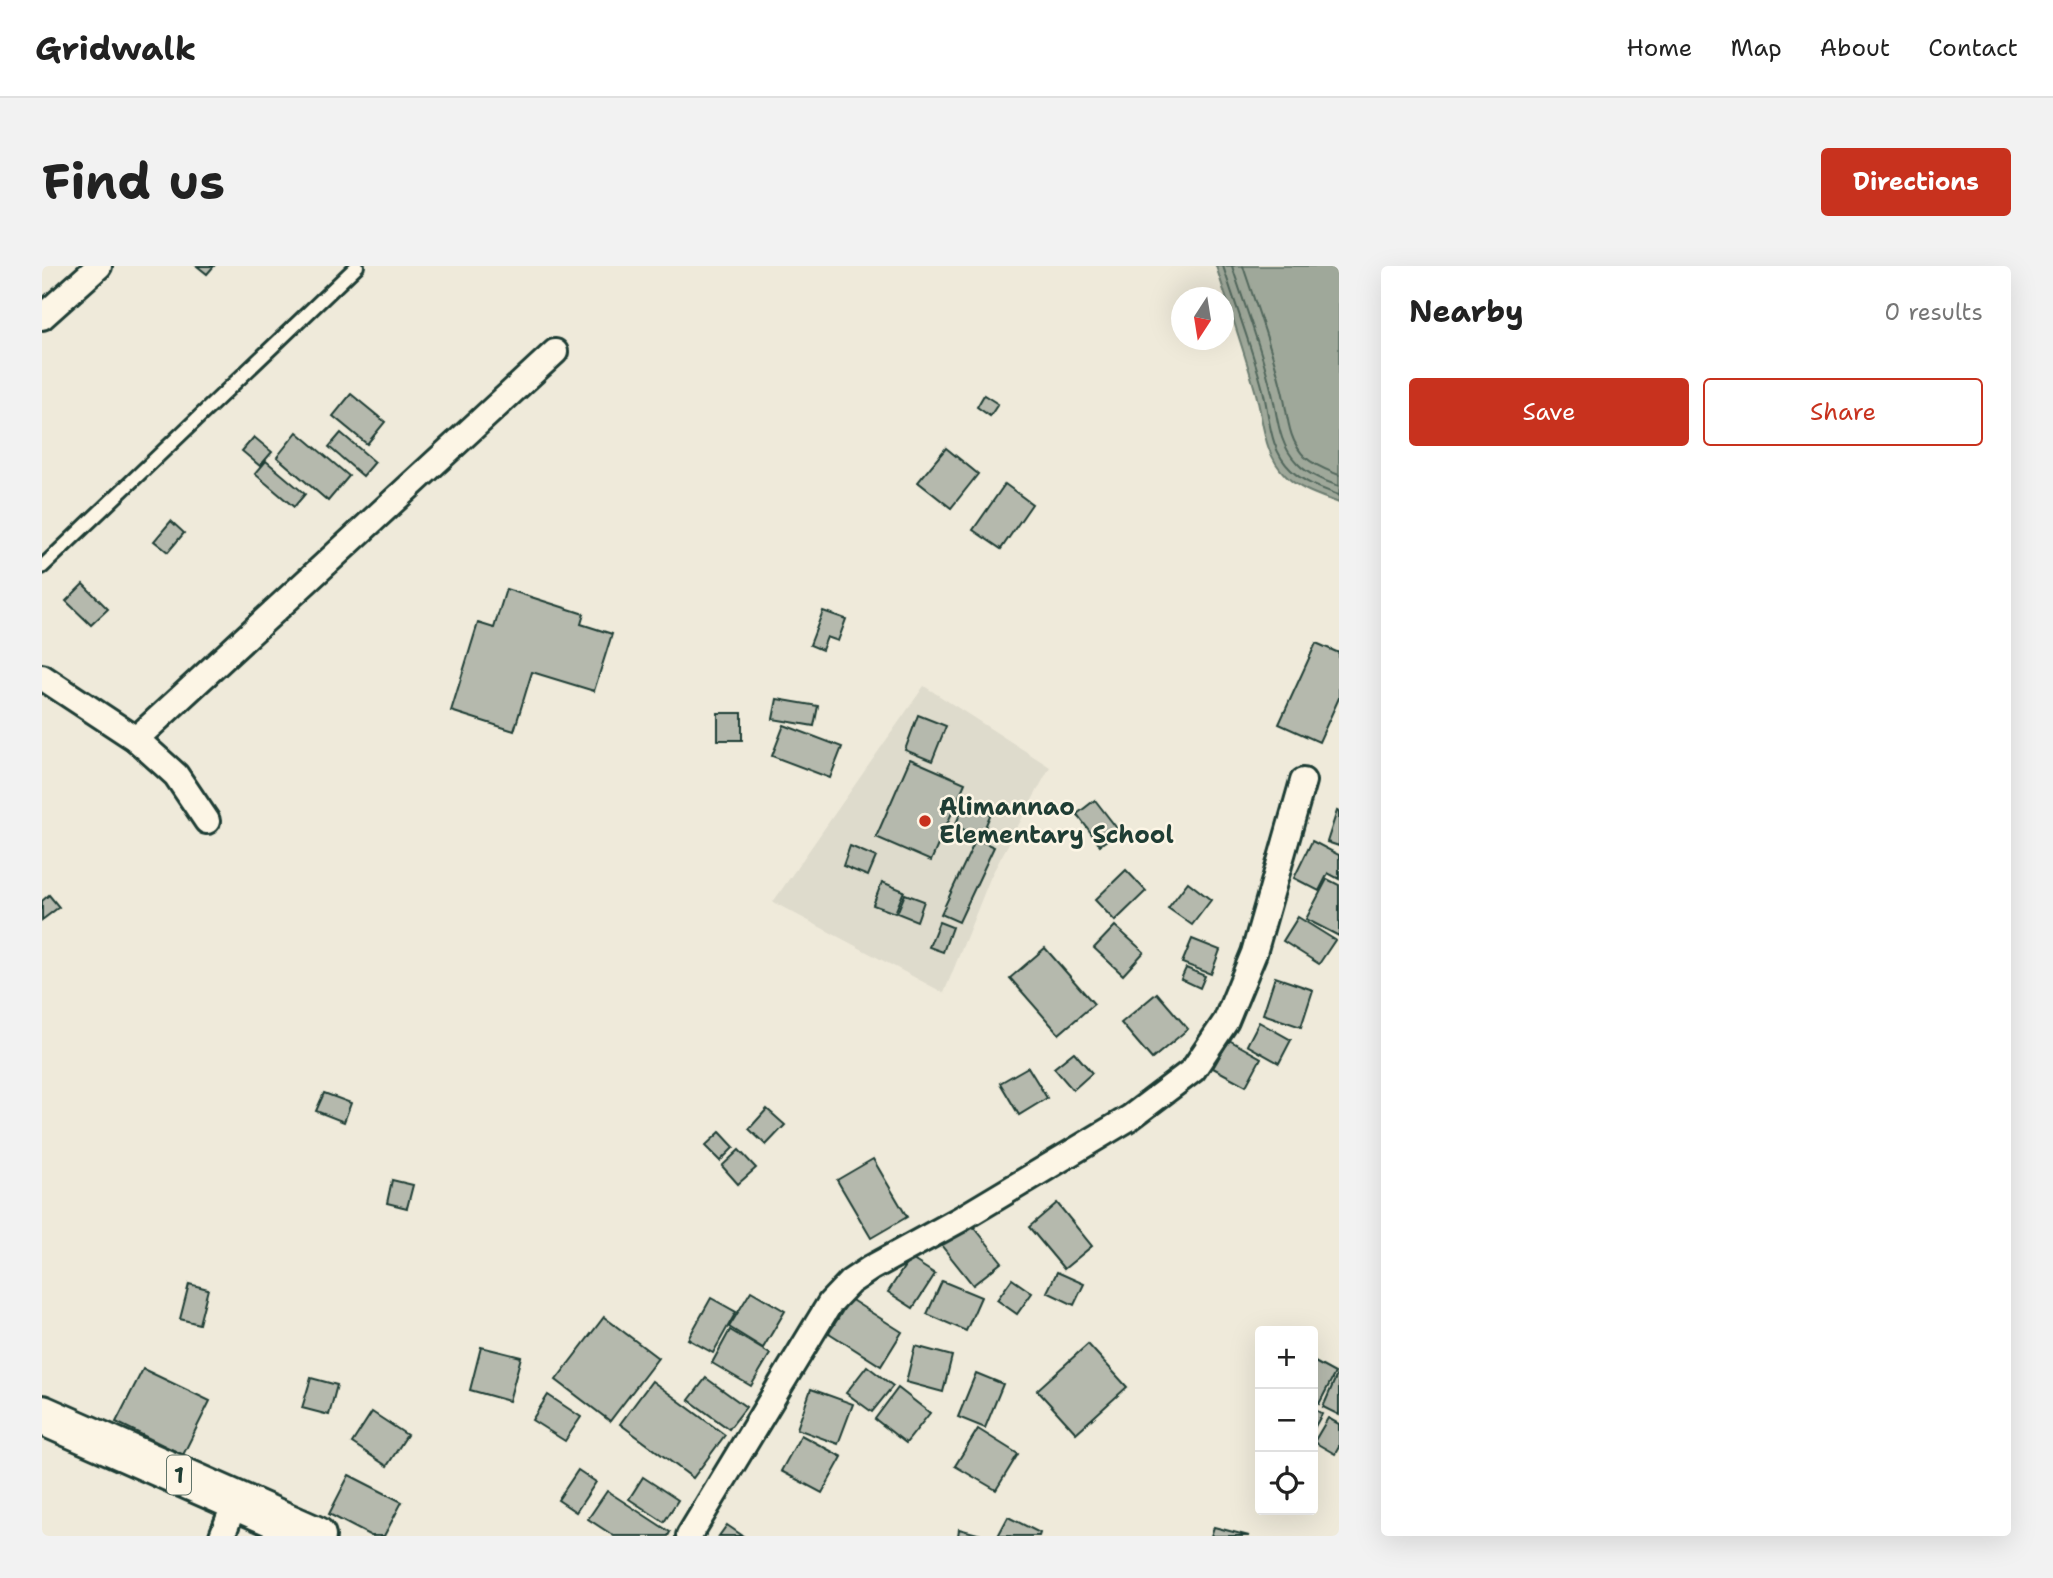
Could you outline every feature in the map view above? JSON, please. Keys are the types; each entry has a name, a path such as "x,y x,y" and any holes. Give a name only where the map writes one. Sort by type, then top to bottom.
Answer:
{"highway":[{"name":"1","path":"42,1415 316,1536"}],"street":[{"path":"42,317 99,266"},
{"path":"136,739 555,352"},
{"path":"42,677 136,739 176,775 206,821"},
{"path":"689,1536 830,1303 850,1282 1130,1116 1192,1070 1226,1021 1254,953 1303,781"},
{"path":"222,1536 236,1500"}],"lane":[{"path":"42,567 357,266"}],"shaded area":[{"name":"Alimannao Elementary School","path":"924,686 1050,767 991,876 944,993 773,902"}],"water":[{"path":"1216,266 1339,266 1339,503 1298,485 1286,476 1272,457 1234,323 1234,287 1223,287"}],"building":[{"path":"197,266 214,266 207,274"},
{"path":"351,394 385,422 367,444 333,416"},
{"path":"984,395 998,404 990,416 977,407"},
{"path":"297,432 349,476 328,501 277,457"},
{"path":"341,433 375,462 363,476 329,447"},
{"path":"254,437 272,452 260,466 242,451"},
{"path":"946,448 978,474 951,508 918,482"},
{"path":"266,461 305,494 294,507 255,474"},
{"path":"1005,484 1032,504 1001,549 973,530"},
{"path":"171,521 184,533 168,552 154,541"},
{"path":"83,584 108,609 91,625 66,601"},
{"path":"506,589 584,614 581,624 612,634 594,691 532,672 514,731 451,711 478,623 494,628"},
{"path":"823,611 846,619 838,641 827,637 822,650 810,645"},
{"path":"1316,643 1339,653 1339,698 1319,742 1279,724"},
{"path":"777,699 818,706 814,726 773,719"},
{"path":"718,713 742,713 742,740 718,740"},
{"path":"918,715 946,726 932,761 905,750"},
{"path":"784,725 842,747 830,778 772,756"},
{"path":"910,759 965,783 931,861 876,837"},
{"path":"1095,800 1119,831 1100,845 1077,814"},
{"path":"965,802 991,813 981,837 955,826"},
{"path":"1337,811 1339,812 1339,846 1327,842"},
{"path":"976,839 994,847 959,922 941,914"},
{"path":"1312,841 1339,855 1339,879 1328,873 1319,891 1294,878"},
{"path":"850,846 876,857 868,876 843,866"},
{"path":"1126,870 1146,891 1115,921 1095,900"},
{"path":"1327,879 1339,885 1339,936 1306,919"},
{"path":"882,882 904,891 895,913 873,905"},
{"path":"1188,882 1211,900 1192,925 1168,908"},
{"path":"905,894 924,901 917,921 897,913"},
{"path":"49,895 59,907 42,920 42,901"},
{"path":"1298,917 1335,940 1319,964 1283,941"},
{"path":"939,922 952,927 943,952 929,947"},
{"path":"1115,926 1144,952 1123,975 1094,948"},
{"path":"1192,939 1220,950 1211,974 1182,963"},
{"path":"1045,948 1094,1004 1059,1034 1010,978"},
{"path":"1186,968 1205,976 1200,988 1181,979"},
{"path":"1275,977 1313,990 1301,1027 1263,1014"},
{"path":"1157,993 1188,1029 1152,1059 1121,1023"},
{"path":"1259,1022 1291,1040 1279,1063 1247,1045"},
{"path":"1229,1040 1261,1058 1246,1086 1213,1068"},
{"path":"1074,1052 1092,1073 1073,1090 1054,1068"},
{"path":"1028,1067 1047,1098 1019,1115 1000,1083"},
{"path":"324,1093 351,1103 344,1122 316,1111"},
{"path":"767,1109 785,1125 766,1145 749,1129"},
{"path":"720,1132 734,1147 720,1161 705,1146"},
{"path":"739,1150 756,1168 738,1184 722,1166"},
{"path":"873,1159 907,1217 871,1238 837,1180"},
{"path":"392,1180 413,1185 407,1208 387,1203"},
{"path":"1057,1203 1092,1246 1064,1269 1029,1227"},
{"path":"970,1222 1002,1262 973,1285 941,1245"},
{"path":"910,1258 935,1274 913,1308 888,1292"},
{"path":"1057,1272 1084,1284 1074,1305 1047,1292"},
{"path":"1012,1279 1032,1293 1017,1314 997,1300"},
{"path":"942,1281 981,1297 966,1331 927,1314"},
{"path":"189,1284 208,1289 199,1324 180,1319"},
{"path":"751,1291 785,1311 763,1348 729,1327"},
{"path":"711,1298 736,1312 713,1353 688,1339"},
{"path":"850,1299 902,1332 881,1366 829,1333"},
{"path":"604,1317 658,1358 610,1421 556,1380"},
{"path":"730,1330 770,1354 751,1386 712,1363"},
{"path":"1088,1344 1127,1387 1076,1433 1037,1390"},
{"path":"915,1346 952,1356 943,1392 906,1382"},
{"path":"481,1347 521,1357 509,1401 470,1390"},
{"path":"1318,1364 1335,1373 1318,1403"},
{"path":"867,1366 893,1386 872,1412 846,1393"},
{"path":"143,1369 210,1401 183,1455 116,1422"},
{"path":"1339,1370 1339,1415 1323,1407"},
{"path":"976,1373 1003,1384 985,1428 958,1417"},
{"path":"311,1378 337,1385 329,1415 302,1408"},
{"path":"706,1378 746,1407 729,1429 689,1400"},
{"path":"652,1381 725,1435 693,1478 620,1424"},
{"path":"898,1388 930,1413 906,1443 875,1419"},
{"path":"811,1389 853,1404 838,1444 797,1429"},
{"path":"548,1395 581,1417 565,1441 532,1420"},
{"path":"372,1412 407,1435 387,1466 352,1443"},
{"path":"1328,1418 1339,1424 1339,1447 1335,1454 1318,1444 1318,1435"},
{"path":"978,1429 1018,1454 996,1490 955,1466"},
{"path":"801,1435 842,1457 822,1493 781,1471"},
{"path":"578,1470 596,1482 576,1512 558,1500"},
{"path":"349,1475 402,1502 384,1536 371,1536 329,1514"},
{"path":"643,1477 678,1500 664,1522 629,1499"},
{"path":"607,1491 670,1532 668,1536 614,1536 588,1519"},
{"path":"1008,1517 1040,1533 1039,1536 998,1536"},
{"path":"727,1525 743,1536 719,1536"},
{"path":"1214,1527 1249,1536 1211,1536"},
{"path":"959,1529 985,1536 958,1536"}],"place":[{"name":"Alimannao Elementary School","path":"925,821"}]}
